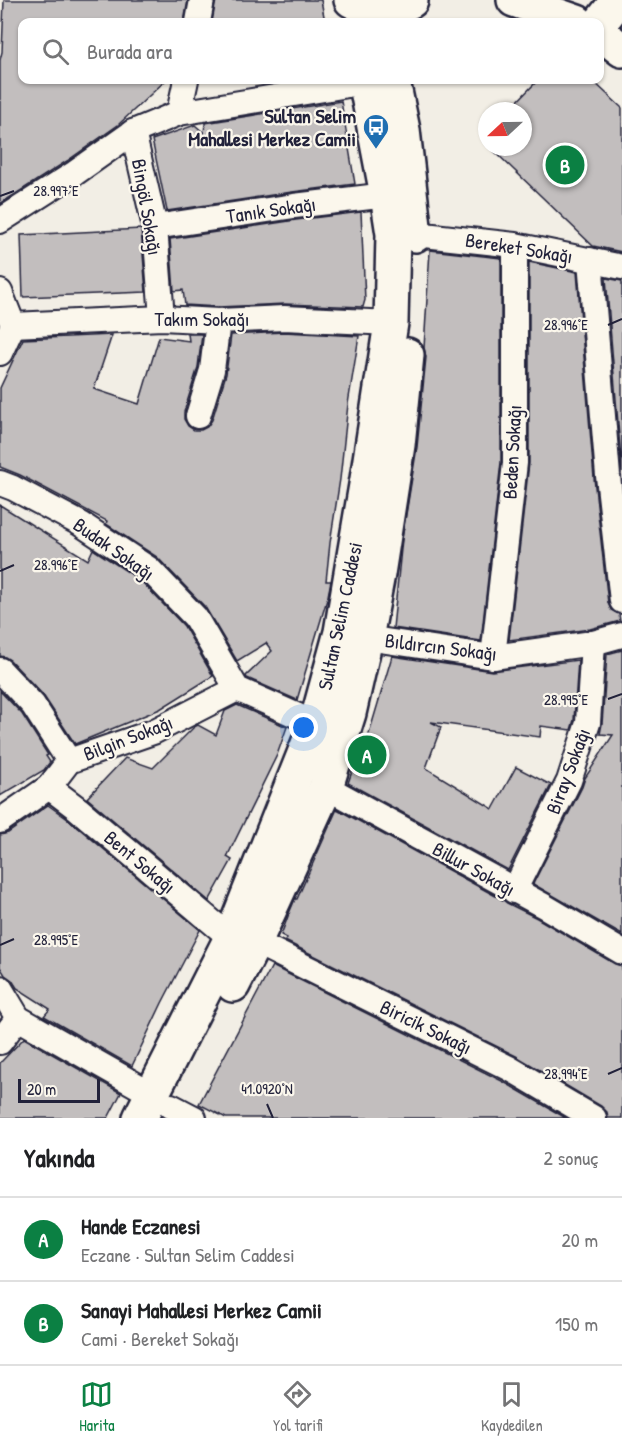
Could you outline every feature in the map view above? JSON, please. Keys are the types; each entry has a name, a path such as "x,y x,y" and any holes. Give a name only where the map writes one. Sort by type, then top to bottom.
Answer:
{"main road":[{"path":"350,0 375,10 410,8"},
{"path":"350,0 353,18"},
{"path":"514,0 566,18"},
{"path":"604,18 618,0"},
{"path":"604,36 622,50"},
{"name":"Sultan Selim Caddesi","path":"165,1111 243,940 326,787 349,713 353,635 367,479 404,234 387,195 375,84"},
{"name":"Sultan Selim Caddesi","path":"243,940 316,724 378,574 398,445 412,310 404,234 403,130 394,86 388,84"}],"street":[{"path":"199,18 202,0"},
{"path":"179,113 185,84"},
{"path":"0,221 75,173 133,132 179,113 351,84"},
{"name":"Bingöl Sokağı","path":"133,132 155,227 162,318"},
{"name":"Tanık Sokağı","path":"155,227 294,206 387,195"},
{"name":"Bereket Sokağı","path":"404,234 515,245 622,267"},
{"name":"Beden Sokağı","path":"493,657 515,463 515,245"},
{"path":"590,260 608,476 622,601"},
{"path":"0,292 14,325 0,353"},
{"name":"Takım Sokağı","path":"14,325 162,318 218,321 284,318 391,323"},
{"path":"198,416 212,370 218,321"},
{"name":"Budak Sokağı","path":"0,483 81,524 149,569 195,617 237,689"},
{"name":"Bıldırcın Sokağı","path":"353,635 493,657 593,643 622,634"},
{"name":"Biray Sokağı","path":"514,891 569,781 588,723 593,643"},
{"path":"0,670 33,705 69,761"},
{"path":"237,689 316,724"},
{"name":"Bilgin Sokağı","path":"0,821 48,787 69,761 153,732 237,689"},
{"name":"Bent Sokağı","path":"48,787 243,940"},
{"name":"Billur Sokağı","path":"326,787 544,906 622,952"},
{"name":"Biricik Sokağı","path":"243,940 509,1068 594,1118"},
{"path":"0,988 18,1018 165,1111"},
{"path":"0,1042 18,1018"}],"building":[{"path":"4,0 188,0 185,18 18,18 18,84 162,84 118,125 0,204 0,60"},
{"path":"216,0 321,0 324,18 213,18"},
{"path":"534,84 596,84 622,108 622,252 593,246 499,156 532,156 532,102 517,102"},
{"path":"341,101 355,184 167,211 152,140 195,125 204,133 205,123"},
{"path":"361,212 365,300 363,307 285,304 218,307 185,305 183,290 174,291 170,239"},
{"path":"141,229 146,292 23,297 21,235"},
{"path":"430,250 501,258 501,462 481,641 393,628 402,539 417,447 426,357 424,348"},
{"path":"529,262 577,272 594,478 608,603 611,610 619,614 620,621 590,629 509,640 529,463"},
{"path":"606,278 622,281 622,472"},
{"path":"284,332 359,336 330,543 326,581 331,581 297,700 247,678 246,676 272,651 266,643 237,661 205,607 157,557 106,524 107,521 20,475 0,467 0,388 23,339 112,335 94,389 139,404 159,337 189,341 188,334 202,334 198,367 184,412 184,419 188,426 194,430 201,430 207,427 212,420 226,374 231,335"},
{"path":"0,505 88,560 93,549 140,580 184,626 213,676 160,709 75,744 43,695 10,660 0,656"},
{"path":"622,650 622,935 533,884 585,778 613,735 600,734 607,654"},
{"path":"392,656 492,671 578,660 574,720 571,730 541,726 540,737 431,722 441,727 426,768 493,809 516,767 551,785 508,870 348,783 359,752 363,754"},
{"path":"0,691 22,714 50,762 44,770 0,796"},
{"path":"237,705 287,727 277,755 227,857 232,860 209,901 87,798 125,758 153,768 194,727 198,725 216,735 225,711"},
{"path":"48,805 200,930 132,1066 44,1016 50,1009 17,988 0,967 0,835 8,833"},
{"path":"337,809 622,966 622,1118 608,1118 607,1112 601,1106 516,1056 285,941 287,938 281,935 290,911"},
{"path":"272,966 502,1081 566,1118 226,1118 199,1104"},
{"path":"24,1038 121,1093 108,1118 0,1118 0,1063"}],"place":[{"name":"Sultan Selim Mahallesi Merkez Camii","path":"376,150"},
{"name":"Sanayi Mahallesi Merkez Camii","path":"565,165"},
{"name":"Hande Eczanesi","path":"367,755"}]}
